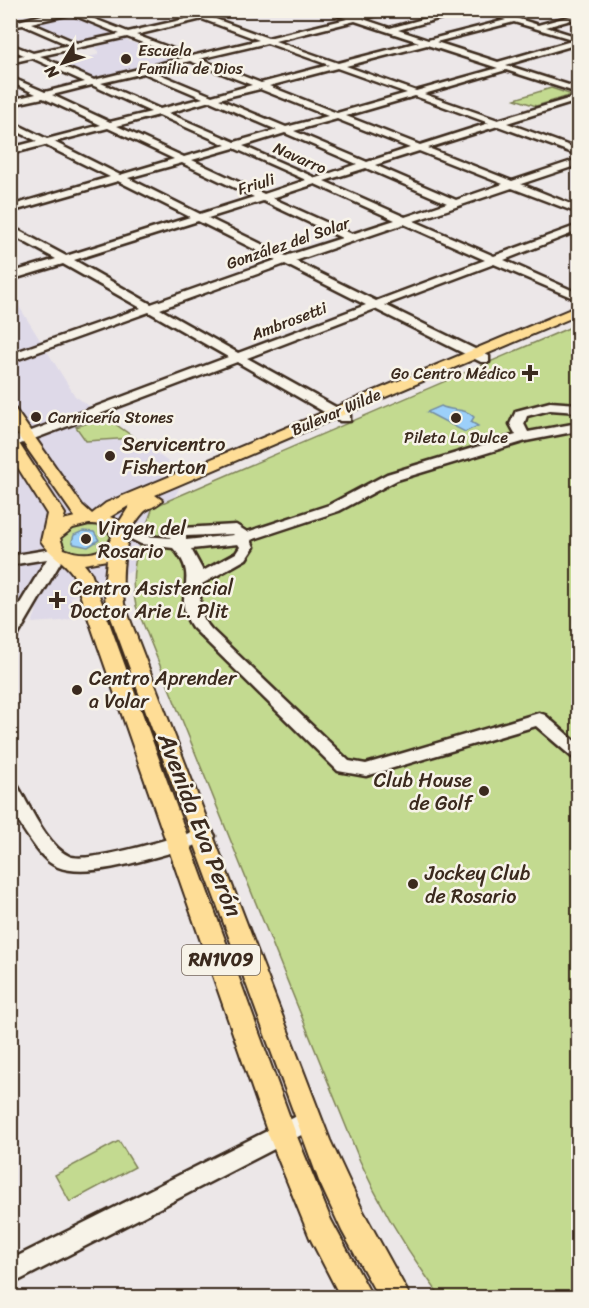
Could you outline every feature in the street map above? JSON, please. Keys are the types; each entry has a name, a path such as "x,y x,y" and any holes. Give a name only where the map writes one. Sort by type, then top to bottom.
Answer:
{"main road":[{"name":"Bulevar Wilde","path":"57,548 65,524 92,519 112,507 480,356 579,310"},
{"name":"Bulevar Wilde","path":"480,356 579,319"},
{"path":"10,412 15,442 56,514 57,548 101,556 123,538 108,522 92,519 76,509 15,442"},
{"name":"Bulevar Wilde","path":"123,538 137,508 340,415"},
{"name":"Avenida Eva Perón","path":"123,538 113,586 115,604 206,836 309,1120 350,1220 396,1298"},
{"name":"Avenida Eva Perón","path":"57,548 82,573 282,1134 320,1228 358,1298"}],"street":[{"path":"183,10 579,152"},
{"path":"10,61 233,10"},
{"path":"328,10 579,92"},
{"path":"10,103 391,10"},
{"path":"388,30 467,10"},
{"path":"10,25 71,11 579,210"},
{"path":"489,11 579,41"},
{"path":"537,27 579,16"},
{"path":"10,151 513,20"},
{"path":"23,22 78,45"},
{"path":"10,209 415,93 579,41"},
{"name":"Navarro","path":"10,46 579,297"},
{"path":"144,70 456,203"},
{"path":"10,79 351,238"},
{"name":"Friuli","path":"10,277 579,98"},
{"path":"10,124 480,356"},
{"name":"González del Solar","path":"10,358 286,260 579,162"},
{"name":"Ambrosetti","path":"15,442 579,228"},
{"path":"10,229 154,308 340,415"},
{"path":"524,437 517,424 521,414 543,405 563,404 579,408"},
{"path":"123,538 178,538 192,545 276,527 334,508 392,477 524,437 579,427"},
{"path":"197,581 241,556 247,547 239,534"},
{"path":"178,538 197,570 192,615 205,633 344,767 366,770 539,719 579,753"},
{"path":"10,560 57,548"},
{"path":"10,635 57,548"},
{"path":"10,790 49,850 62,861 78,865 95,864 206,836"},
{"path":"10,1273 309,1120"}],"shaded area":[{"path":"68,15 116,35 82,42 34,22"},
{"name":"Escuela Familia de Dios","path":"123,39 172,58 170,61 100,78 92,78 60,63 97,55 99,51 93,48 102,46 99,44"},
{"path":"10,292 75,396 187,475 132,571 70,597 79,617 61,621 32,623 37,610 11,621"}],"green space":[{"path":"551,88 572,95 536,106 515,99"},
{"name":"Jockey Club de Rosario","path":"578,324 578,1297 441,1297 397,1231 360,1161 136,606 134,568 153,507"},
{"path":"105,417 135,438 86,441 76,427"},
{"path":"76,520 117,528 111,551 70,558 51,536"},
{"path":"119,1141 135,1167 70,1202 55,1175"}],"water":[{"name":"Pileta La Dulce","path":"441,406 470,414 474,417 471,422 478,426 465,432 427,412"},
{"path":"83,531 94,532 99,540 88,547 74,544 72,541 74,535"}],"place":[{"name":"Escuela Familia de Dios","path":"126,59"},
{"name":"Go Centro Médico","path":"530,373"},
{"name":"Carnicería Stones","path":"36,417"},
{"name":"Pileta La Dulce","path":"456,418"},
{"name":"Servicentro Fisherton","path":"110,456"},
{"name":"Virgen del Rosario","path":"86,539"},
{"name":"Centro Asistencial Doctor Arie L. Plit","path":"57,600"},
{"name":"Centro Aprender a Volar","path":"77,690"},
{"name":"Club House de Golf","path":"484,791"},
{"name":"Jockey Club de Rosario","path":"413,884"}]}
